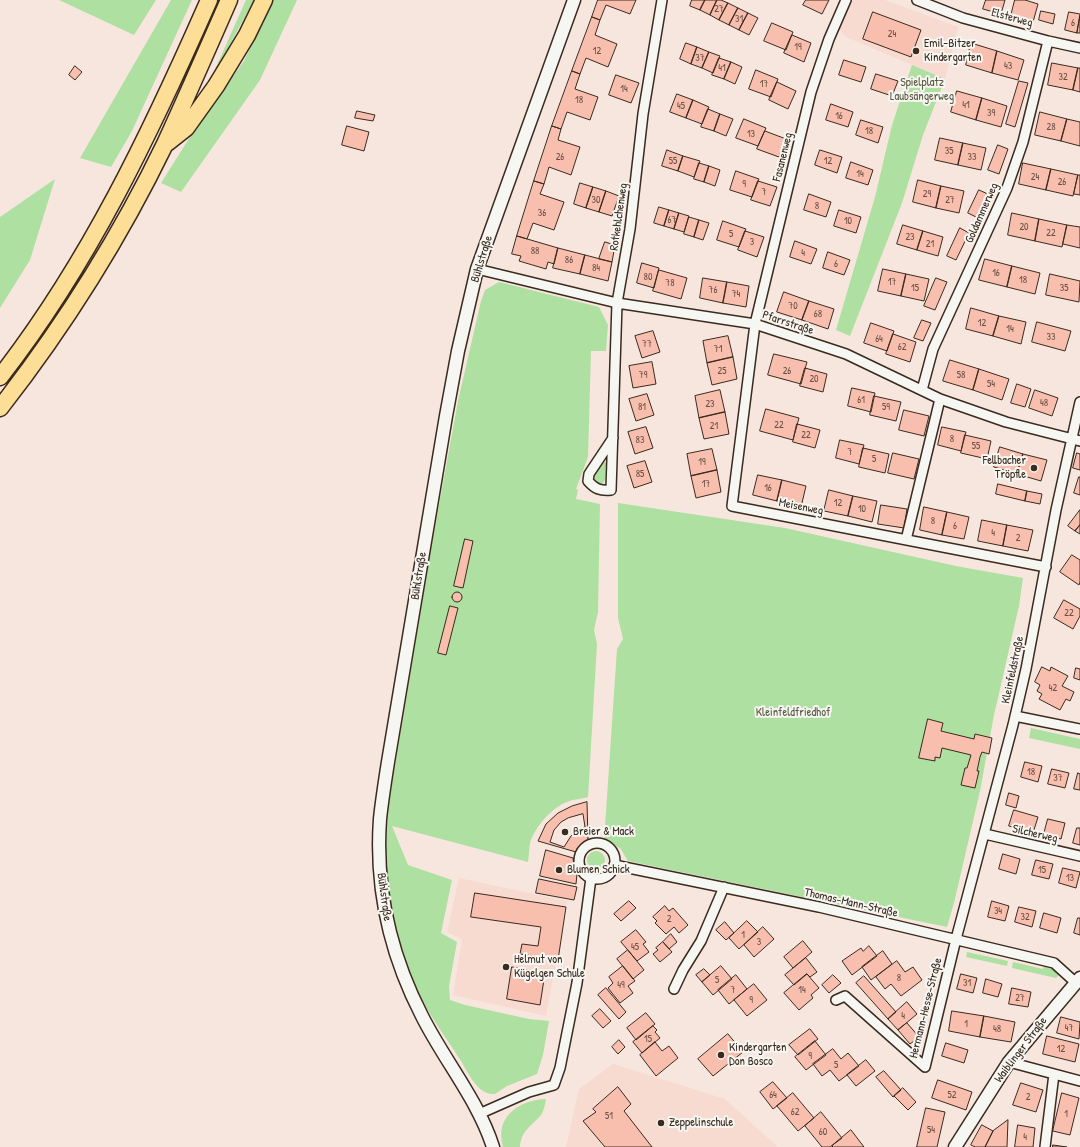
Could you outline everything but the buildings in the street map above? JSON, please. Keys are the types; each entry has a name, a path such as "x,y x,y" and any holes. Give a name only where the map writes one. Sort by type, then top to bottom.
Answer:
{"highway":[{"path":"0,377 59,294 107,214 161,108 209,0"},
{"path":"0,408 51,339 96,270 126,218 164,145 229,0"},
{"path":"164,145 186,128 216,86 247,35 264,0"}],"main road":[{"name":"Bühlstraße","path":"493,1147 479,1114 422,1016 404,976 391,937 383,905 380,874 380,820 388,762 446,416 458,351 477,269 574,0"},
{"name":"Waiblinger Straße","path":"955,1147 1009,1062 1077,980"}],"street":[{"name":"Rotkehlchenweg","path":"613,438 589,474 588,481 593,487 611,494 613,438 617,303 630,229 643,114 662,0"},
{"name":"Fasanenweg","path":"755,324 811,92 829,39 846,0"},
{"name":"Elsterweg","path":"917,0 963,18 1080,48"},
{"name":"Goldammerweg","path":"922,390 933,349 1007,188 1023,142 1048,41"},
{"name":"Pfarrstraße","path":"477,269 617,303 755,324 846,354 940,399 1006,422 1076,440"},
{"name":"Meisenweg","path":"755,324 732,506 1046,567"},
{"path":"906,540 940,399"},
{"name":"Kleinfeldstraße","path":"956,939 1015,716 1046,567 1076,440 1080,402"},
{"path":"1015,716 1080,729"},
{"name":"Silcherweg","path":"985,834 1080,856"},
{"path":"600,843 606,845 614,854 614,865 612,870 604,877 596,879 592,878 586,875 582,870 579,859 582,850 590,844 600,843"},
{"name":"Thomas-Mann-Straße","path":"614,865 819,907 956,939 1054,964 1077,980"},
{"path":"479,1114 529,1092 554,1085 560,1068 577,983 592,878"},
{"path":"674,989 683,970 701,941 724,887"},
{"name":"Hermann-Hesse-Straße","path":"836,1000 845,996 925,1067 956,939"},
{"path":"1009,1062 1080,1081"},
{"path":"1044,1147 1054,1074"}],"shaded area":[{"name":"Emil-Bitzer Kindergarten","path":"853,0 885,0 958,27 945,79 846,37 840,29"},
{"name":"Helmut von Kügelgen Schule","path":"459,878 567,901 546,1016 453,995 462,939 447,932"},
{"name":"Zeppelinschule","path":"613,1064 725,1099 778,1147 566,1147 579,1089"}],"green space":[{"path":"59,0 156,0 134,35"},
{"path":"171,0 192,0 132,131 111,167 80,158"},
{"path":"246,0 254,0 209,83"},
{"path":"273,0 297,0 260,80 181,192 161,183 190,137 244,61"},
{"name":"Spielplatz Laubsängerweg","path":"912,65 945,79 923,135 902,203 850,336 836,330 875,197 892,125"},
{"path":"55,179 30,260 0,308 0,217"},
{"path":"499,282 599,307 608,325 606,351 591,351 588,457 576,489 578,490 576,499 600,504 598,612 594,630 597,644 588,797 572,800 561,805 544,819 532,837 528,862 392,826 408,865 452,880 441,933 457,942 449,986 450,1000 465,1005 529,1019 549,1021 543,1055 537,1074 507,1086 495,1094 489,1094 478,1087 474,1082 427,1009 403,953 391,907 388,884 385,827 432,543 458,401 481,301 485,290"},
{"path":"605,462 605,480 602,485 598,485 594,477 601,463"},
{"name":"Kleinfeldfriedhof","path":"618,503 785,528 956,566 1023,578 1019,606 994,715 980,791 947,927 628,861 620,848 604,841 617,649 623,639 618,618"},
{"path":"1031,728 1080,739 1080,749 1029,738"},
{"path":"592,851 600,851 605,856 603,867 600,869 592,869 587,864 587,856"},
{"path":"967,952 1008,961 1007,966 966,957"},
{"path":"1013,962 1043,969 1044,965 1054,968 1060,974 1056,978 1012,968"},
{"path":"546,1099 541,1115 522,1136 520,1147 503,1147 501,1136 502,1127 511,1112 527,1103"}],"place":[{"name":"Emil-Bitzer Kindergarten","path":"916,51"},
{"name":"Fellbacher Tröpfle","path":"1034,468"},
{"name":"Breier & Mack","path":"565,832"},
{"name":"Blumen Schick","path":"559,870"},
{"name":"Helmut von Kügelgen Schule","path":"506,967"},
{"name":"Kindergarten Don Bosco","path":"721,1055"},
{"name":"Zeppelinschule","path":"661,1123"}]}
